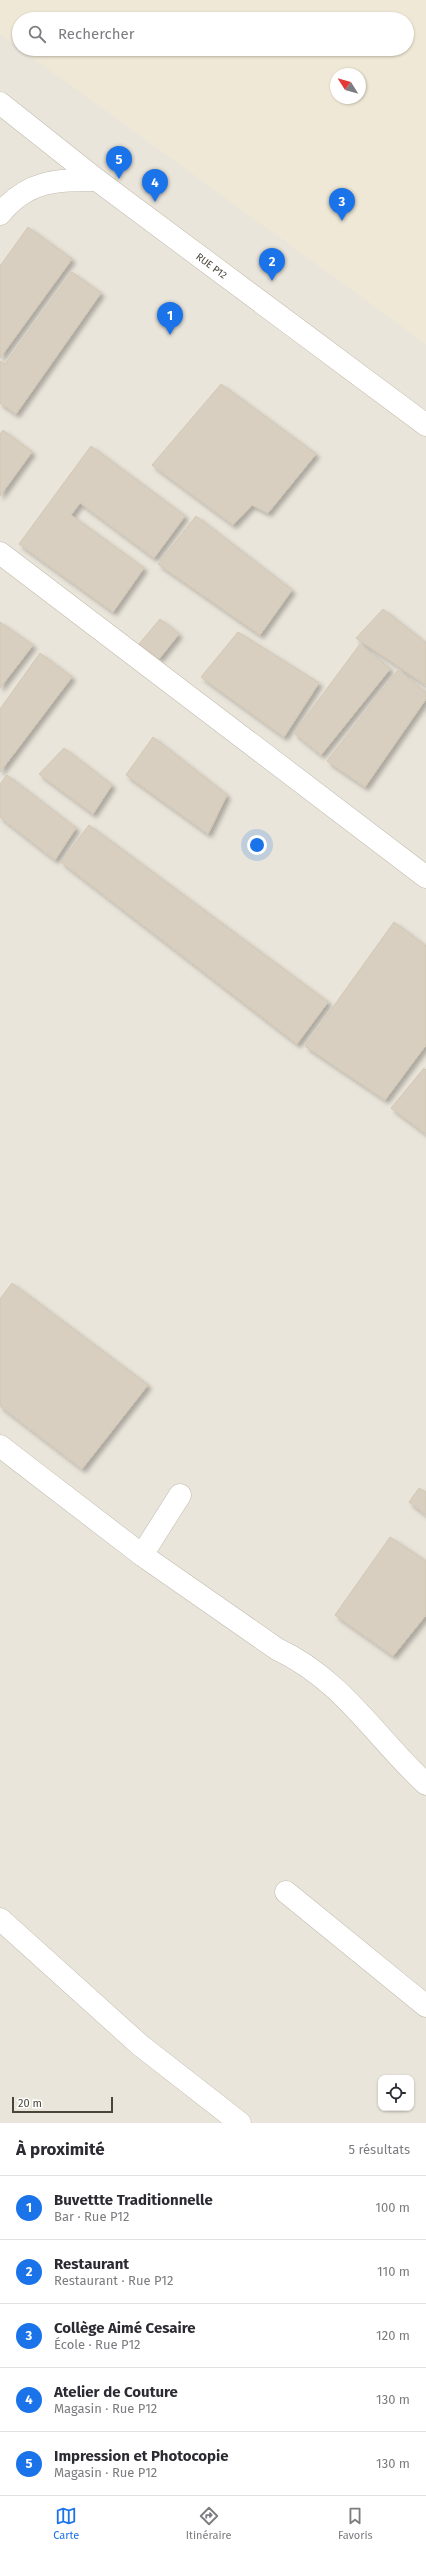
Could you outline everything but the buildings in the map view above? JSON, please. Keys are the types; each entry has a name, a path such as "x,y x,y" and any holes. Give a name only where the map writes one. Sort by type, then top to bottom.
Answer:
{"street":[{"name":"RUE P12","path":"0,103 97,180 426,425"},
{"path":"0,214 13,198 35,186 59,180 97,180"},
{"path":"0,553 426,876"},
{"path":"0,1446 142,1555 277,1649 300,1660 321,1674 359,1710 405,1765 426,1784"},
{"path":"142,1555 180,1495"},
{"path":"286,1892 426,2006"},
{"path":"0,1919 140,2045 240,2123"}],"shaded area":[{"path":"0,0 426,0 426,2123 0,2123"},
{"path":"0,0 426,0 426,344 31,56 414,56 414,12 12,12 12,43 0,34"}],"place":[{"name":"Impression et Photocopie","path":"119,179"},
{"name":"Atelier de Couture","path":"155,202"},
{"name":"Collège Aimé Cesaire","path":"342,221"},
{"name":"Restaurant","path":"272,281"},
{"name":"Buvettte Traditionnelle","path":"170,335"}]}
